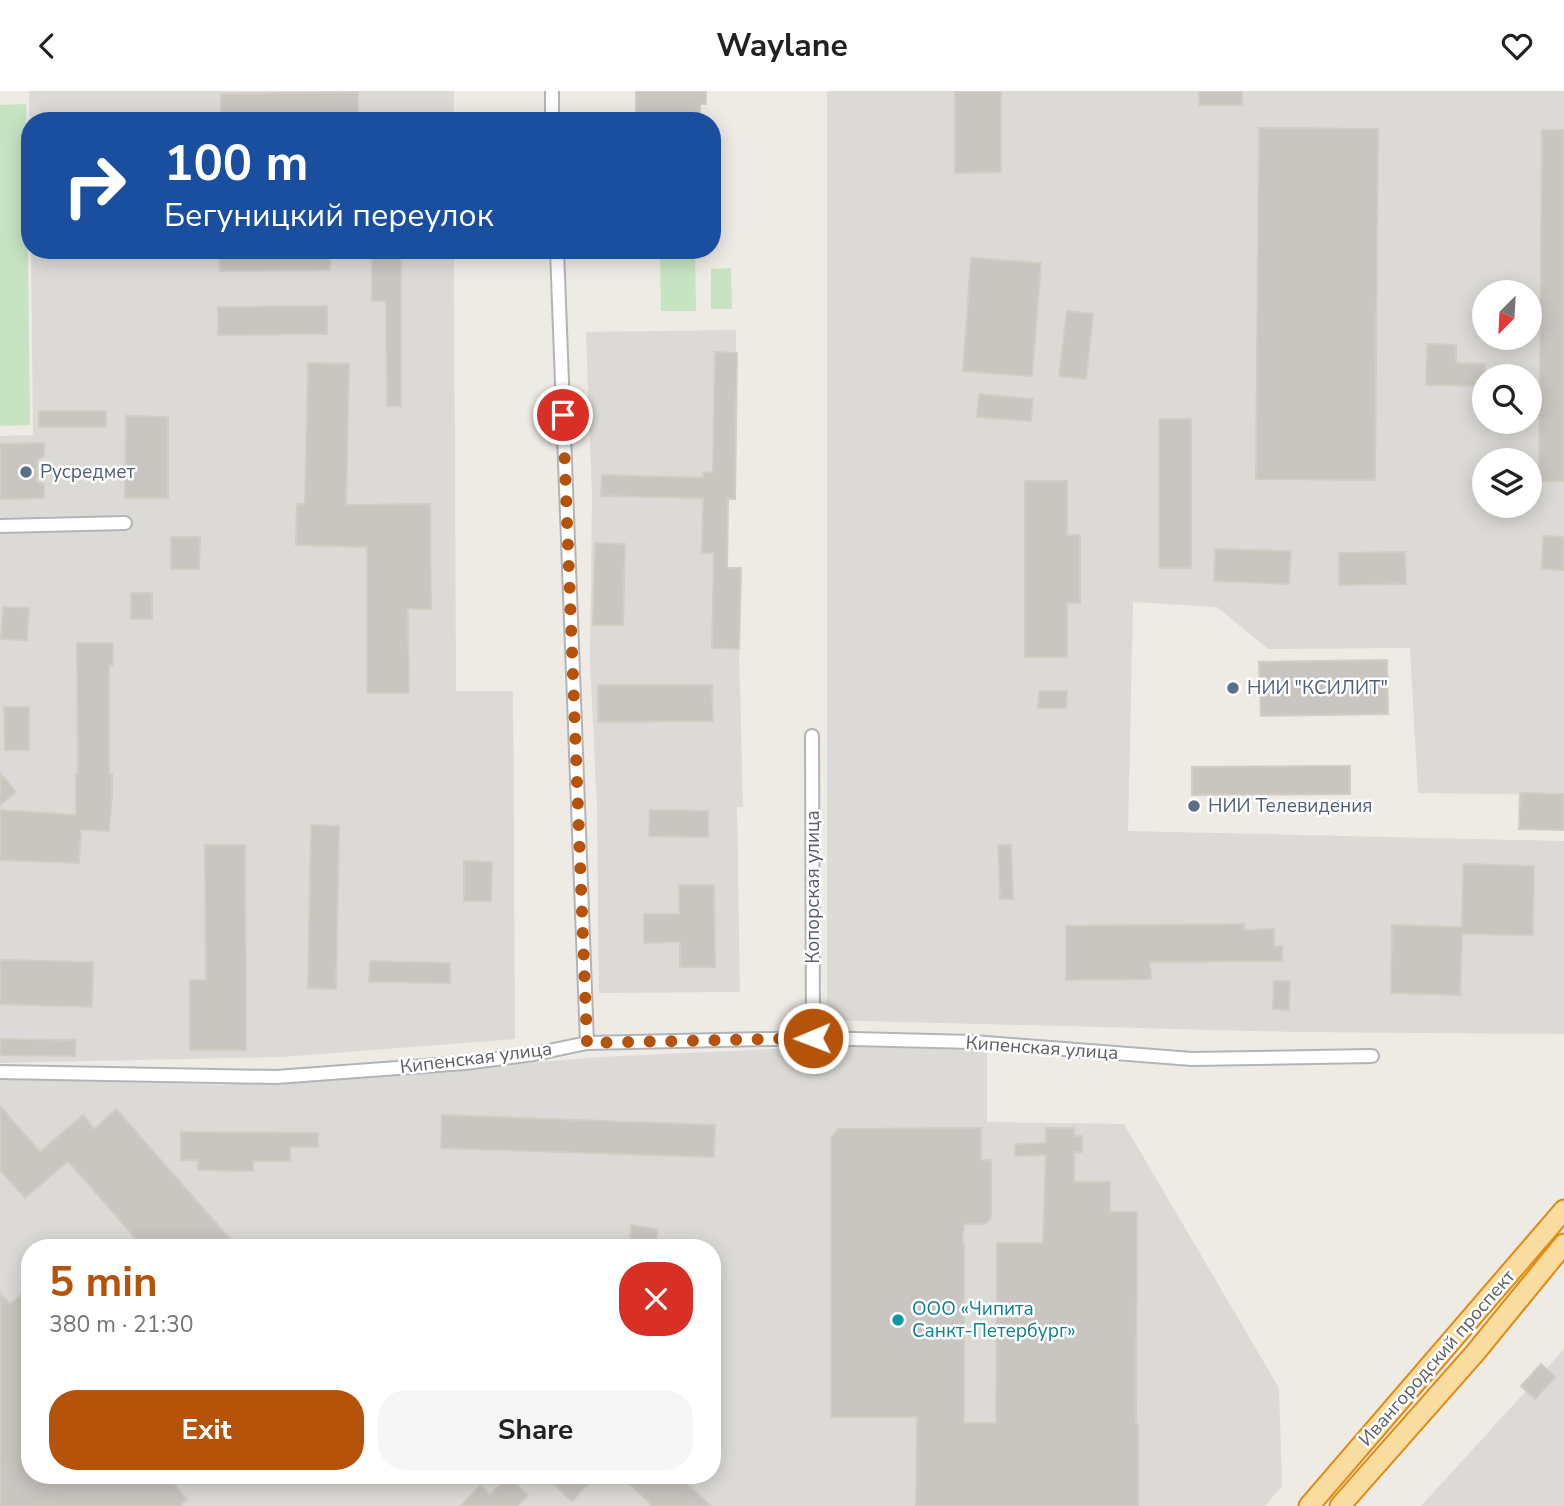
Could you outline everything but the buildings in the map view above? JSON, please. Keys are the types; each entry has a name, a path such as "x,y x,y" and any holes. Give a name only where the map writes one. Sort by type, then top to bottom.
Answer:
{"highway":[{"name":"Ивангородский проспект","path":"1309,1506 1564,1210"},
{"name":"Ивангородский проспект","path":"1340,1506 1475,1353 1564,1244"}],"street":[{"path":"552,91 552,112"},
{"path":"557,259 587,1043"},
{"path":"0,526 125,523"},
{"name":"Копорская улица","path":"812,736 813,1038"},
{"name":"Кипенская улица","path":"0,1072 276,1077 465,1063 534,1054 587,1043 813,1038 974,1042 1192,1059 1372,1056"}],"shaded area":[{"path":"29,91 454,91 454,112 29,112"},
{"path":"827,91 1564,91 1564,795 1418,793 1410,648 1268,649 1217,607 1133,602 1128,831 1564,841 1564,1034 1296,1032 827,1020"},
{"path":"31,259 454,259 456,691 513,691 515,1039 281,1057 0,1063 0,436 33,435"},
{"path":"736,330 735,499 728,499 727,567 741,568 739,649 743,807 737,807 740,992 599,993 597,806 590,662 592,495 586,332"},
{"path":"838,1046 987,1051 987,1122 1124,1124 1279,1388 1282,1486 1265,1506 0,1506 0,1078 223,1085 601,1057"},
{"path":"1564,1349 1564,1506 1421,1506 1526,1391 1521,1386 1541,1364 1546,1369"}],"green space":[{"path":"26,104 26,112 21,112 21,259 28,259 30,425 0,426 0,105"},
{"path":"660,259 695,259 696,311 661,311"},
{"path":"731,268 732,309 711,309 711,269"}],"place":[{"name":"Русредмет","path":"26,472"},
{"name":"НИИ \"КСИЛИТ\"","path":"1233,688"},
{"name":"НИИ Телевидения","path":"1194,806"},
{"name":"ООО «Чипита Санкт-Петербург»","path":"898,1320"}],"route":[{"path":"563,415 587,1043 813,1038"}]}
